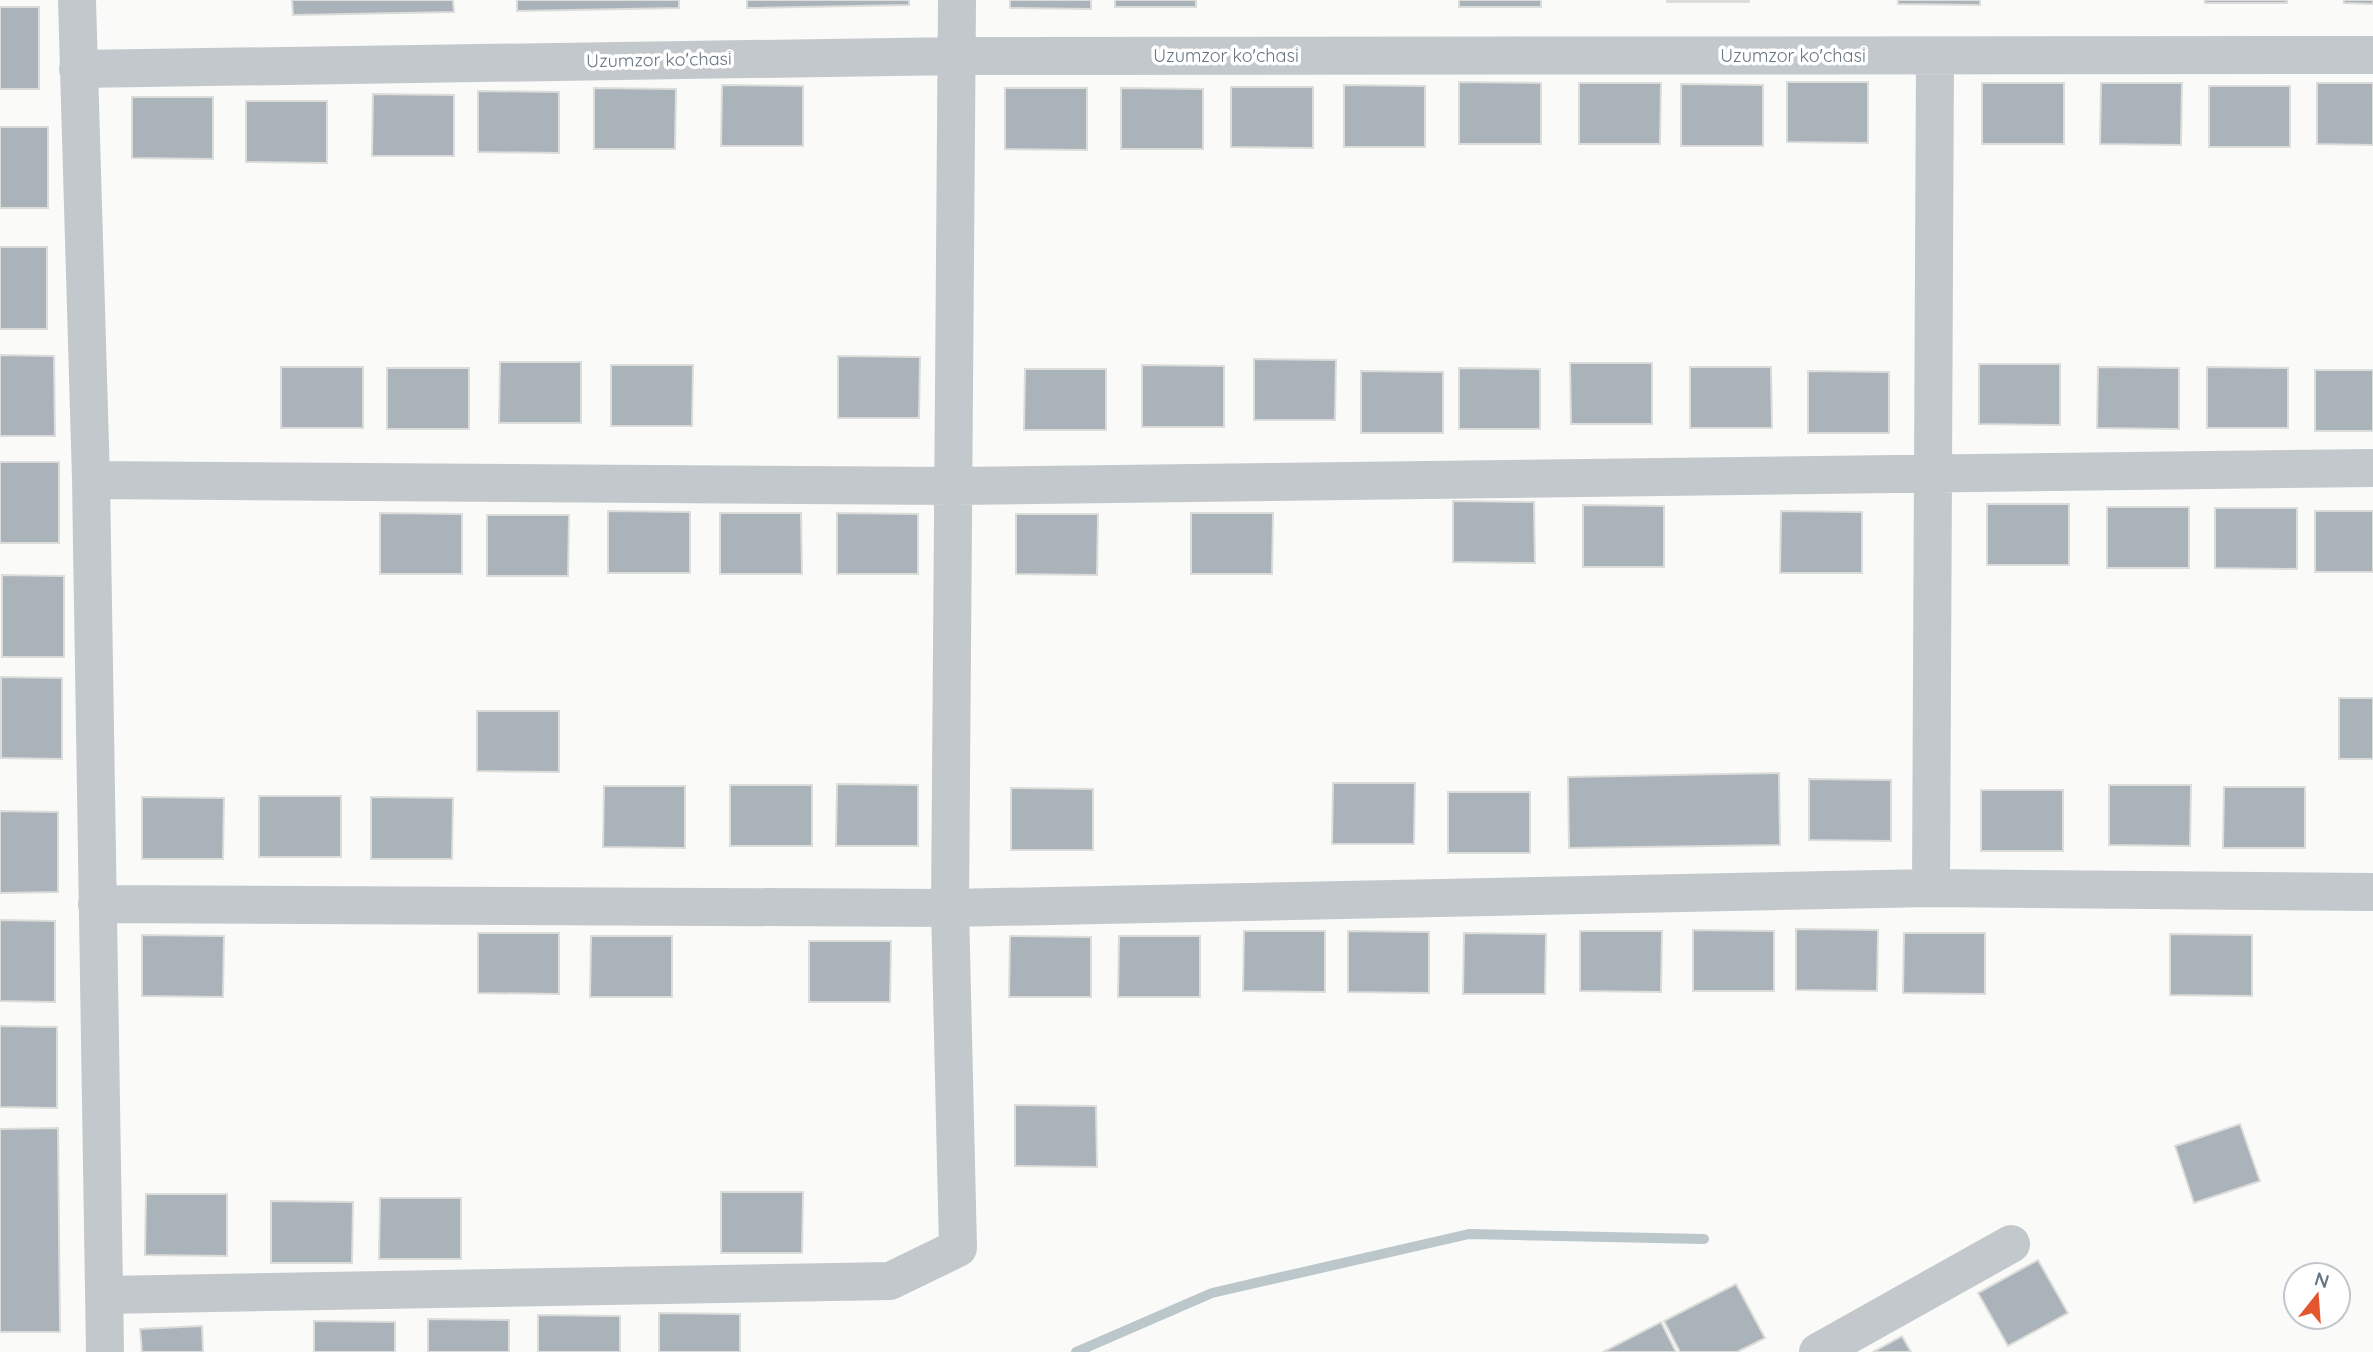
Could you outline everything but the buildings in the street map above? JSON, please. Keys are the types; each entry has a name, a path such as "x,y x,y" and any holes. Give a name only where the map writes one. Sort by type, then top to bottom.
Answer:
{"street":[{"path":"77,0 91,480 105,1352"},
{"path":"104,1295 890,1281 958,1248 950,908 957,0"},
{"name":"Uzumzor ko'chasi","path":"78,68 958,56 2373,55"},
{"path":"1931,888 1935,56"},
{"path":"91,480 955,486 2373,467"},
{"path":"97,904 950,908 1931,888 2373,892"},
{"path":"1818,1352 2011,1244"}],"waterway":[{"path":"1076,1352 1212,1293 1469,1234 1704,1239"}]}
